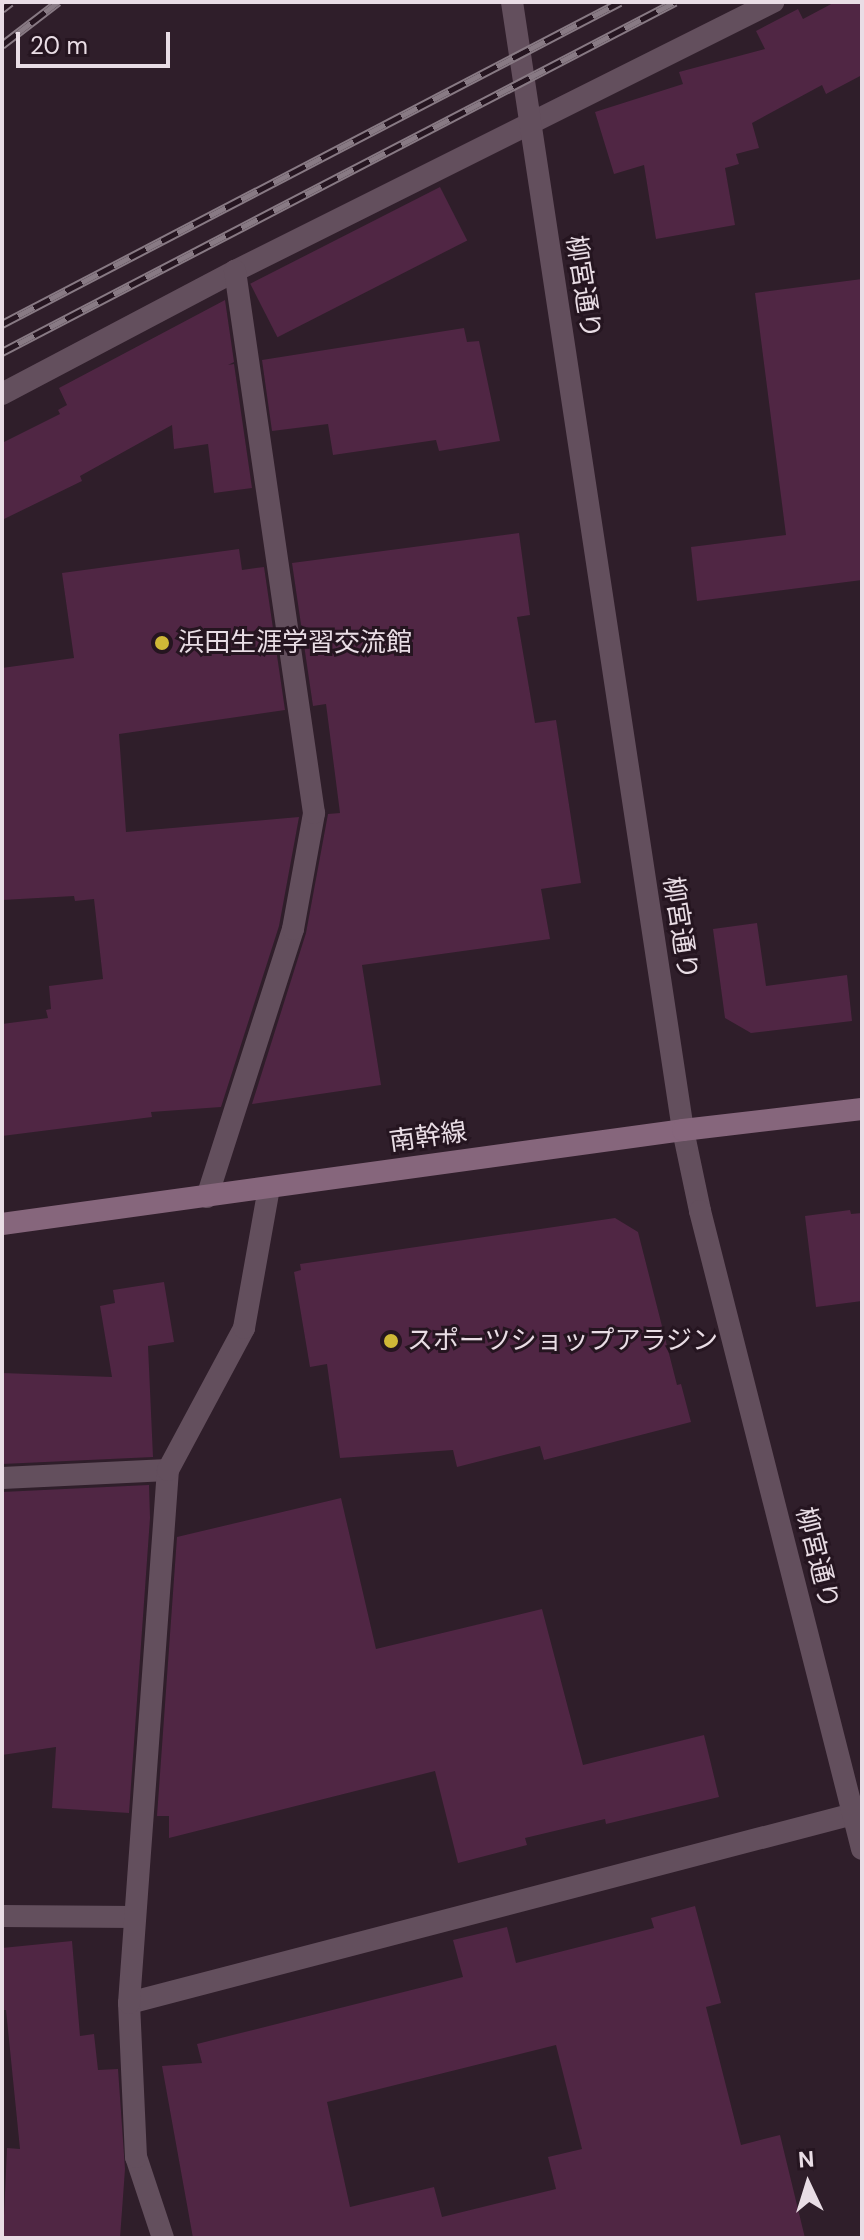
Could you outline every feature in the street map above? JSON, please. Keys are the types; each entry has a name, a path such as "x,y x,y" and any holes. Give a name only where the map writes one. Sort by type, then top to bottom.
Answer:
{"main road":[{"name":"南幹線","path":"2,1224 683,1130 862,1109"}],"street":[{"name":"柳宮通り","path":"512,2 683,1130 700,1211 862,1849"},
{"path":"2,394 235,271 773,2"},
{"path":"207,1197 293,929 314,813 235,271"},
{"path":"163,2238 136,2157 129,2003 168,1470 244,1328 269,1188"},
{"path":"2,1478 168,1470"},
{"path":"129,2003 853,1814"},
{"path":"2,1916 135,1917"}],"building":[{"path":"835,2 862,2 862,75 826,94 822,85 752,123 759,148 736,154 739,164 725,168 735,225 656,239 644,165 614,174 595,112 683,84 679,72 765,49 756,31 798,9 803,19"},
{"path":"440,187 467,240 277,337 250,284"},
{"path":"862,279 862,580 697,601 691,547 786,535 755,293"},
{"path":"225,300 234,362 228,365 234,364 252,488 214,493 208,444 174,449 172,425 80,476 82,481 2,520 2,443 60,414 58,410 67,405 59,388"},
{"path":"464,328 467,342 479,341 500,441 439,451 436,440 333,455 328,424 272,431 262,360"},
{"path":"519,533 530,615 517,617 535,723 556,720 581,883 541,889 550,939 362,965 381,1085 252,1104 306,933 328,814 340,813 326,704 313,706 292,563"},
{"path":"239,549 242,570 264,567 285,710 119,734 126,832 299,817 279,926 221,1107 151,1112 152,1117 2,1136 2,1024 48,1018 46,1010 51,1009 49,986 103,979 94,899 75,901 74,896 2,900 2,668 74,658 62,573"},
{"path":"757,923 766,986 847,975 852,1021 751,1033 725,1018 713,929"},
{"path":"850,1210 851,1214 862,1213 862,1301 816,1307 805,1216"},
{"path":"615,1218 638,1232 677,1385 681,1384 691,1422 544,1460 540,1446 457,1467 453,1450 340,1458 327,1364 310,1367 294,1272 301,1270 300,1264"},
{"path":"164,1282 174,1342 148,1346 153,1457 2,1464 2,1373 112,1377 100,1306 115,1303 113,1290"},
{"path":"149,1485 150,1518 129,1813 52,1808 56,1747 2,1755 2,1492"},
{"path":"341,1498 376,1649 542,1609 583,1765 704,1735 719,1797 606,1824 605,1819 525,1838 527,1845 458,1863 435,1771 169,1838 169,1816 157,1816 177,1537"},
{"path":"695,1906 721,2003 706,2007 741,2145 780,2135 805,2238 193,2238 162,2066 202,2063 197,2044 463,1977 453,1940 507,1927 516,1963 654,1928 651,1918","holes":["556,2045 582,2149 548,2157 556,2189 442,2217 434,2187 350,2207 327,2102"]},
{"path":"72,1941 80,2036 94,2034 98,2070 118,2069 125,2169 120,2238 3,2238 7,2148 20,2149 6,2010 2,2010 2,1948"}],"railway":[{"path":"2,9 11,2"},
{"path":"2,45 58,2"},
{"path":"2,324 620,2"},
{"path":"2,352 675,2"}],"place":[{"name":"浜田生涯学習交流館","path":"162,643"},
{"name":"スポーツショップアラジン","path":"391,1341"}]}
